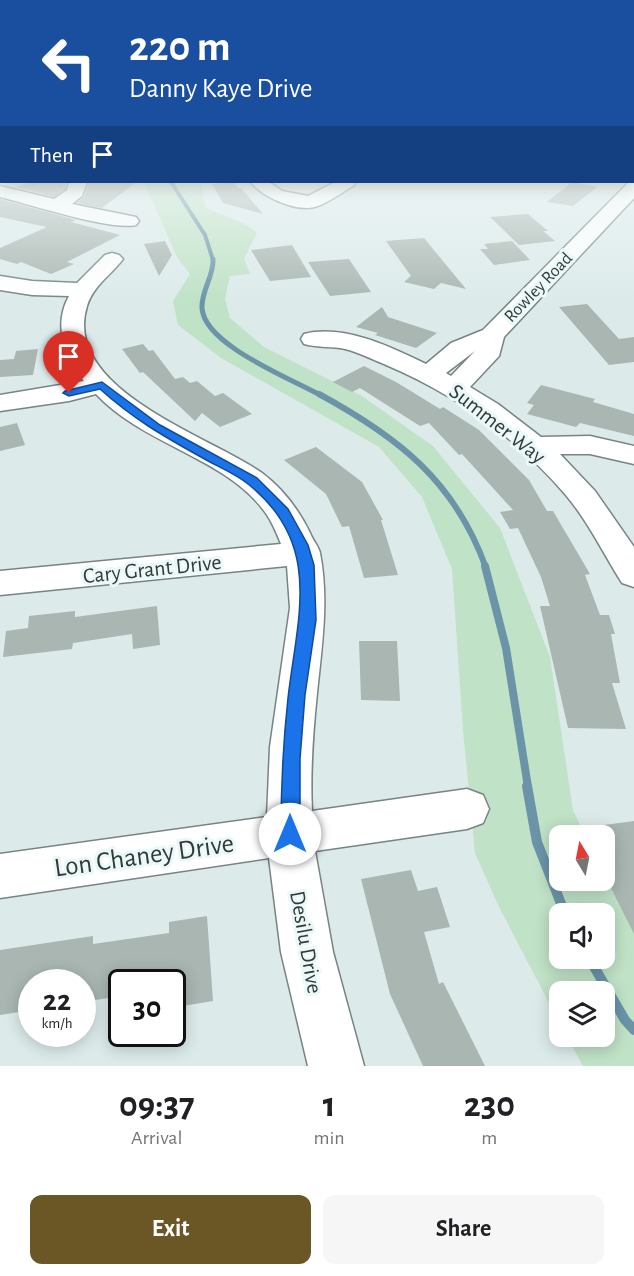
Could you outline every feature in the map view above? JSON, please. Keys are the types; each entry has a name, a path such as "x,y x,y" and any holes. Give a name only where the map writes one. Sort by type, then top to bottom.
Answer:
{"street":[{"path":"48,204 105,218 129,221"},
{"name":"Rowley Road","path":"429,374 460,348 492,335 621,204"},
{"name":"Desilu Drive","path":"112,259 96,273 75,302 71,324 74,344 90,371 130,411 253,481 283,512 303,553 306,565 308,620 297,695 291,759 290,834 299,913 312,980 336,1066"},
{"path":"0,283 32,288 82,290"},
{"name":"Rowley Road","path":"455,387 486,356 492,335"},
{"name":"Summer Way","path":"313,339 349,342 429,374 455,387 485,408 533,446 576,488 605,525 634,575"},
{"path":"0,403 69,393 102,385"},
{"path":"533,446 590,445 634,455"},
{"name":"Cary Grant Drive","path":"0,583 303,553"},
{"name":"Lon Chaney Drive","path":"0,876 467,809"}],"green space":[{"path":"154,204 205,204 206,208 247,225 257,233 244,259 250,274 230,276 225,299 230,318 264,347 362,396 433,446 500,528 550,657 573,810 580,825 549,825 549,891 613,891 634,933 634,1066 583,1066 573,1047 615,1047 615,981 549,981 549,1003 498,905 475,853 463,730 452,569 422,497 379,447 221,358 178,325 173,301 190,274 177,257"}],"building":[{"path":"0,204 17,204 76,220 71,222 120,235 67,262 74,264 51,274 21,262 17,264 0,259 0,248 47,227 0,217"},
{"path":"81,204 108,204 102,208"},
{"path":"226,204 254,204 263,214"},
{"path":"528,214 548,231 543,231 555,241 519,245 490,217"},
{"path":"424,238 466,289 441,283 434,289 404,282 411,276 386,241"},
{"path":"165,241 172,255 159,276 144,244"},
{"path":"512,241 530,260 494,265 480,249 488,249 484,244"},
{"path":"292,245 311,277 270,281 251,250"},
{"path":"349,259 371,292 330,296 308,262"},
{"path":"587,304 619,339 634,337 634,362 609,365 559,307"},
{"path":"382,307 388,317 437,333 416,348 356,327"},
{"path":"143,344 149,351 153,350 175,379 183,377 190,383 197,381 215,396 223,393 252,414 220,427 202,413 195,421 143,372 140,373 122,349"},
{"path":"38,349 33,375 0,377 0,360 14,359 16,351"},
{"path":"364,366 396,382 440,409 443,407 479,430 529,480 547,511 553,511 590,574 585,575 600,615 609,615 615,634 611,634 620,683 612,683 626,729 568,728 540,606 550,606 541,577 518,528 510,529 500,512 513,510 462,454 459,455 429,423 420,426 360,388 352,392 333,382"},
{"path":"541,385 595,399 593,402 634,414 634,436 580,423 576,427 527,414 534,405 527,403"},
{"path":"17,423 25,445 0,451 0,427"},
{"path":"316,447 362,482 383,520 381,520 398,575 364,578 349,526 342,527 326,494 284,460"},
{"path":"157,606 160,645 133,649 132,634 73,643 72,649 3,657 6,631 28,628 29,616 75,611 75,617"},
{"path":"359,641 397,641 400,701 361,700"},
{"path":"634,821 634,934 612,891 615,891 615,825 604,825"},
{"path":"411,870 418,891 437,887 450,927 424,932 439,984 443,982 485,1066 423,1066 390,994 361,879"},
{"path":"207,916 213,1001 186,1006 186,969 108,969 108,998 96,1000 96,969 18,969 18,1012 0,1015 0,950 93,936 93,944 169,933 169,922"}],"waterway":[{"path":"185,204 205,235 213,260"},
{"path":"213,260 212,271 202,302 206,322 233,348 322,396"},
{"path":"319,394 374,427 420,464 458,510 486,568"},
{"path":"485,566 506,648 528,787"},
{"path":"527,786 537,842 561,903"},
{"path":"595,969 625,1020 634,1030"}],"route":[{"path":"69,393 102,385 130,411 253,481 283,512 301,545 306,565 308,620 297,695 291,759 290,834"}]}
